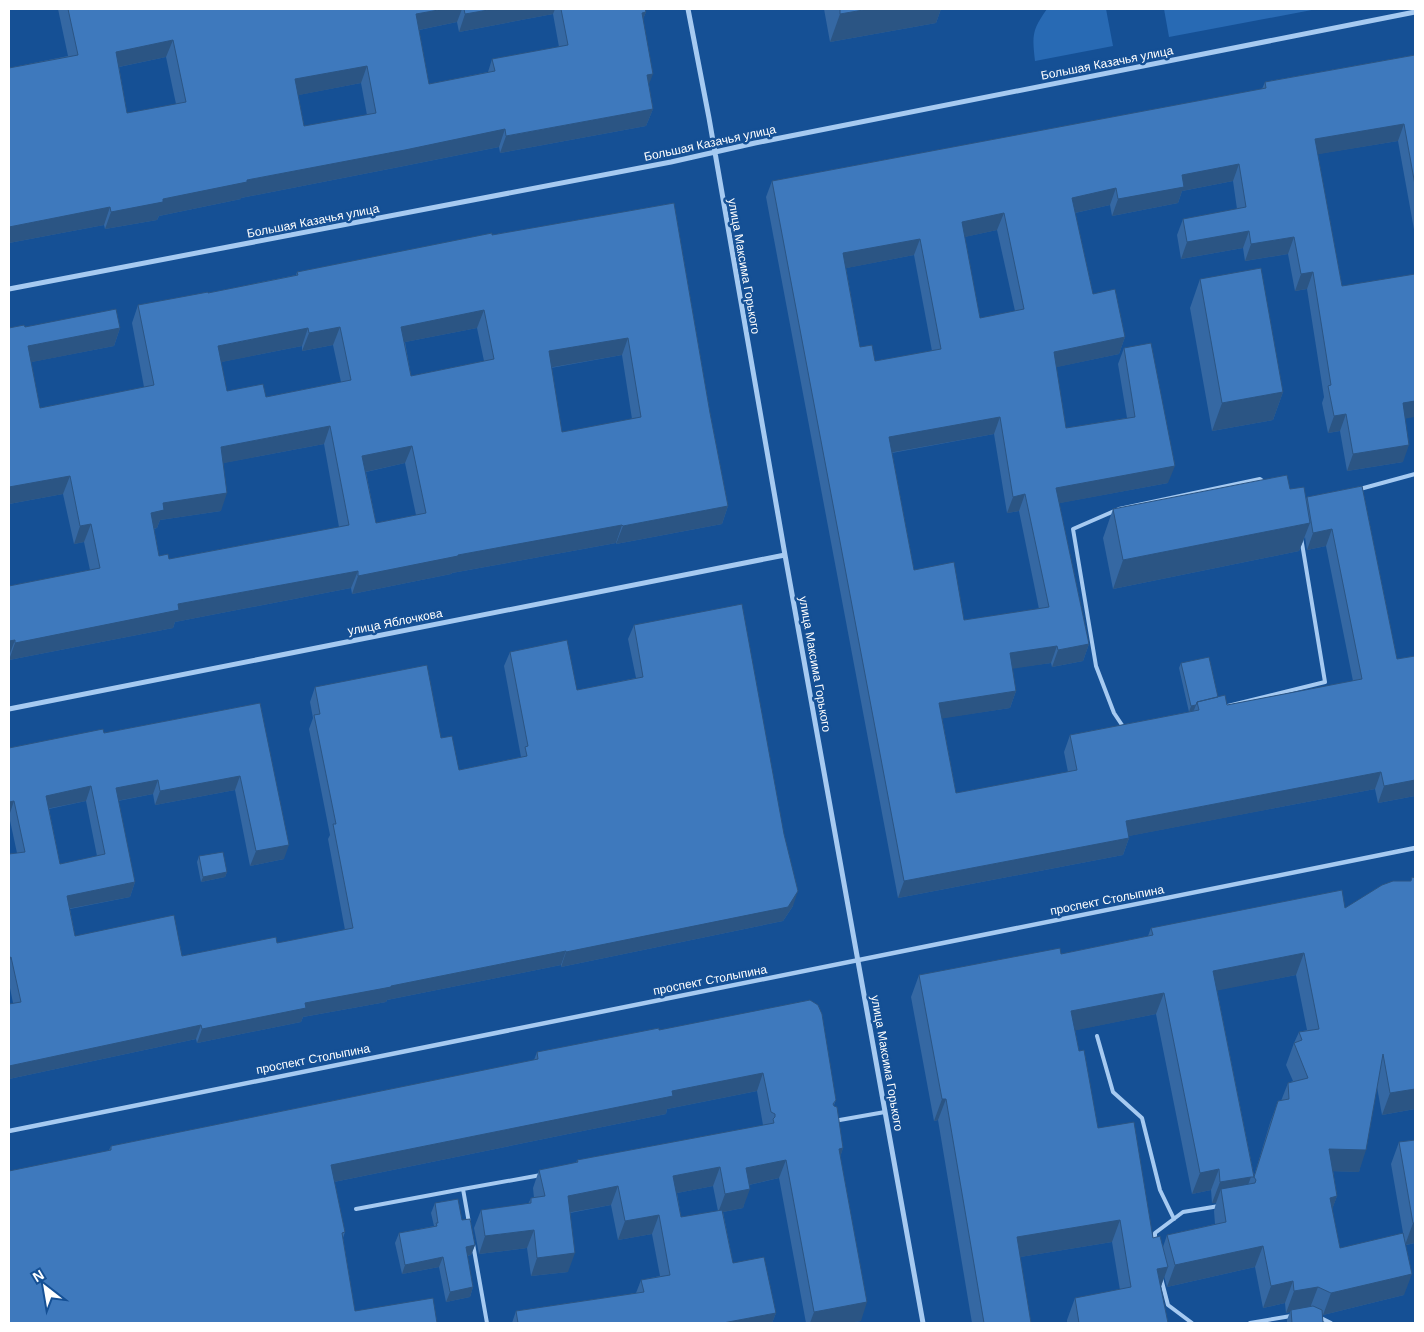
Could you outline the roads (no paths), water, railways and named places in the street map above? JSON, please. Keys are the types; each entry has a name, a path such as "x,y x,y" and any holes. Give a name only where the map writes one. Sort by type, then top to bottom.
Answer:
{"street":[{"name":"улица Максима Горького","path":"688,9 923,1323"},
{"name":"Большая Казачья улица","path":"9,289 671,162 755,143 1415,12"},
{"name":"улица Яблочкова","path":"9,709 785,555"},
{"name":"проспект Столыпина","path":"9,1131 1415,848"}],"lane":[{"path":"1351,492 1415,474"},
{"path":"1296,507 1325,682 1126,731 1114,714 1096,666 1073,529 1119,509 1260,480 1296,507 1305,505"},
{"path":"1098,1036 1113,1092 1142,1118 1160,1190 1174,1219"},
{"path":"830,1122 885,1112"},
{"path":"356,1209 551,1173"},
{"path":"463,1189 470,1227"},
{"path":"1155,1247 1155,1233 1183,1212 1226,1205"},
{"path":"471,1237 487,1323"},
{"path":"1159,1271 1168,1305 1192,1323"},
{"path":"1250,1323 1293,1315"},
{"path":"1317,1316 1330,1323"}]}
